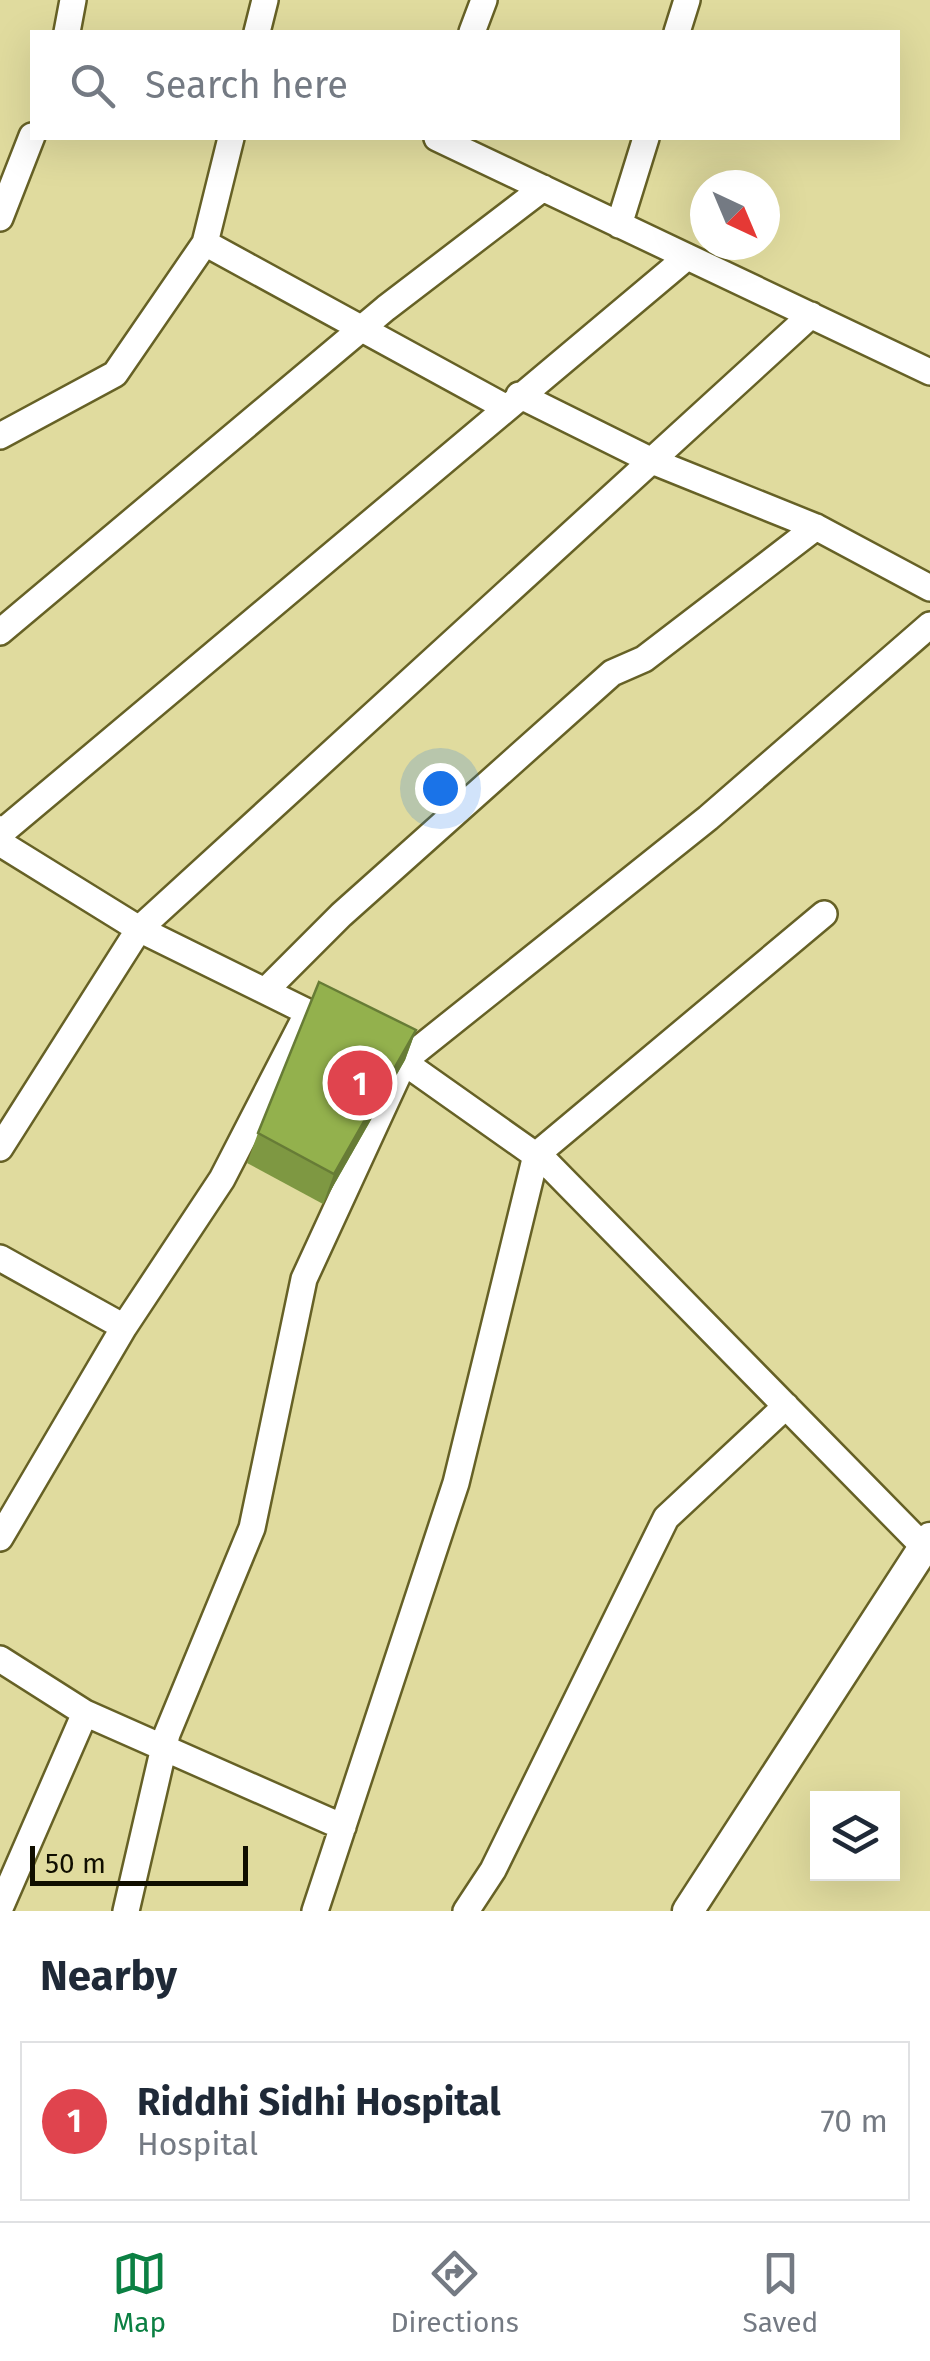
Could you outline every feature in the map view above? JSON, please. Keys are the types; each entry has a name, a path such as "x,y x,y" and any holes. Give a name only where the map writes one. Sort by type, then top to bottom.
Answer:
{"street":[{"path":"67,30 73,0"},
{"path":"258,30 266,0"},
{"path":"473,30 484,0"},
{"path":"678,30 687,0"},
{"path":"0,218 30,140"},
{"path":"0,436 115,374 205,243 231,140"},
{"path":"440,140 930,372"},
{"path":"619,225 645,140"},
{"path":"0,632 362,328 543,188"},
{"path":"205,243 362,328 512,401 816,527 930,588"},
{"path":"0,829 8,828 686,257"},
{"path":"0,1148 140,928 811,315"},
{"path":"265,991 341,915 612,674 644,658 816,527"},
{"path":"126,1911 165,1744 252,1528 304,1279 405,1060 708,818 930,625"},
{"path":"0,843 140,928 405,1060 536,1155 927,1542 688,1911"},
{"path":"315,1911 456,1483 536,1155 824,914"},
{"path":"0,1538 124,1328 222,1179 308,1012"},
{"path":"0,1258 124,1328"},
{"path":"466,1911 493,1870 538,1782 666,1518 786,1406"},
{"path":"0,1659 86,1713 165,1744 343,1828"},
{"path":"0,1908 86,1713"}],"building":[{"path":"319,982 416,1030 334,1174 258,1133"}],"place":[{"name":"Riddhi Sidhi Hospital","path":"360,1083"}]}
